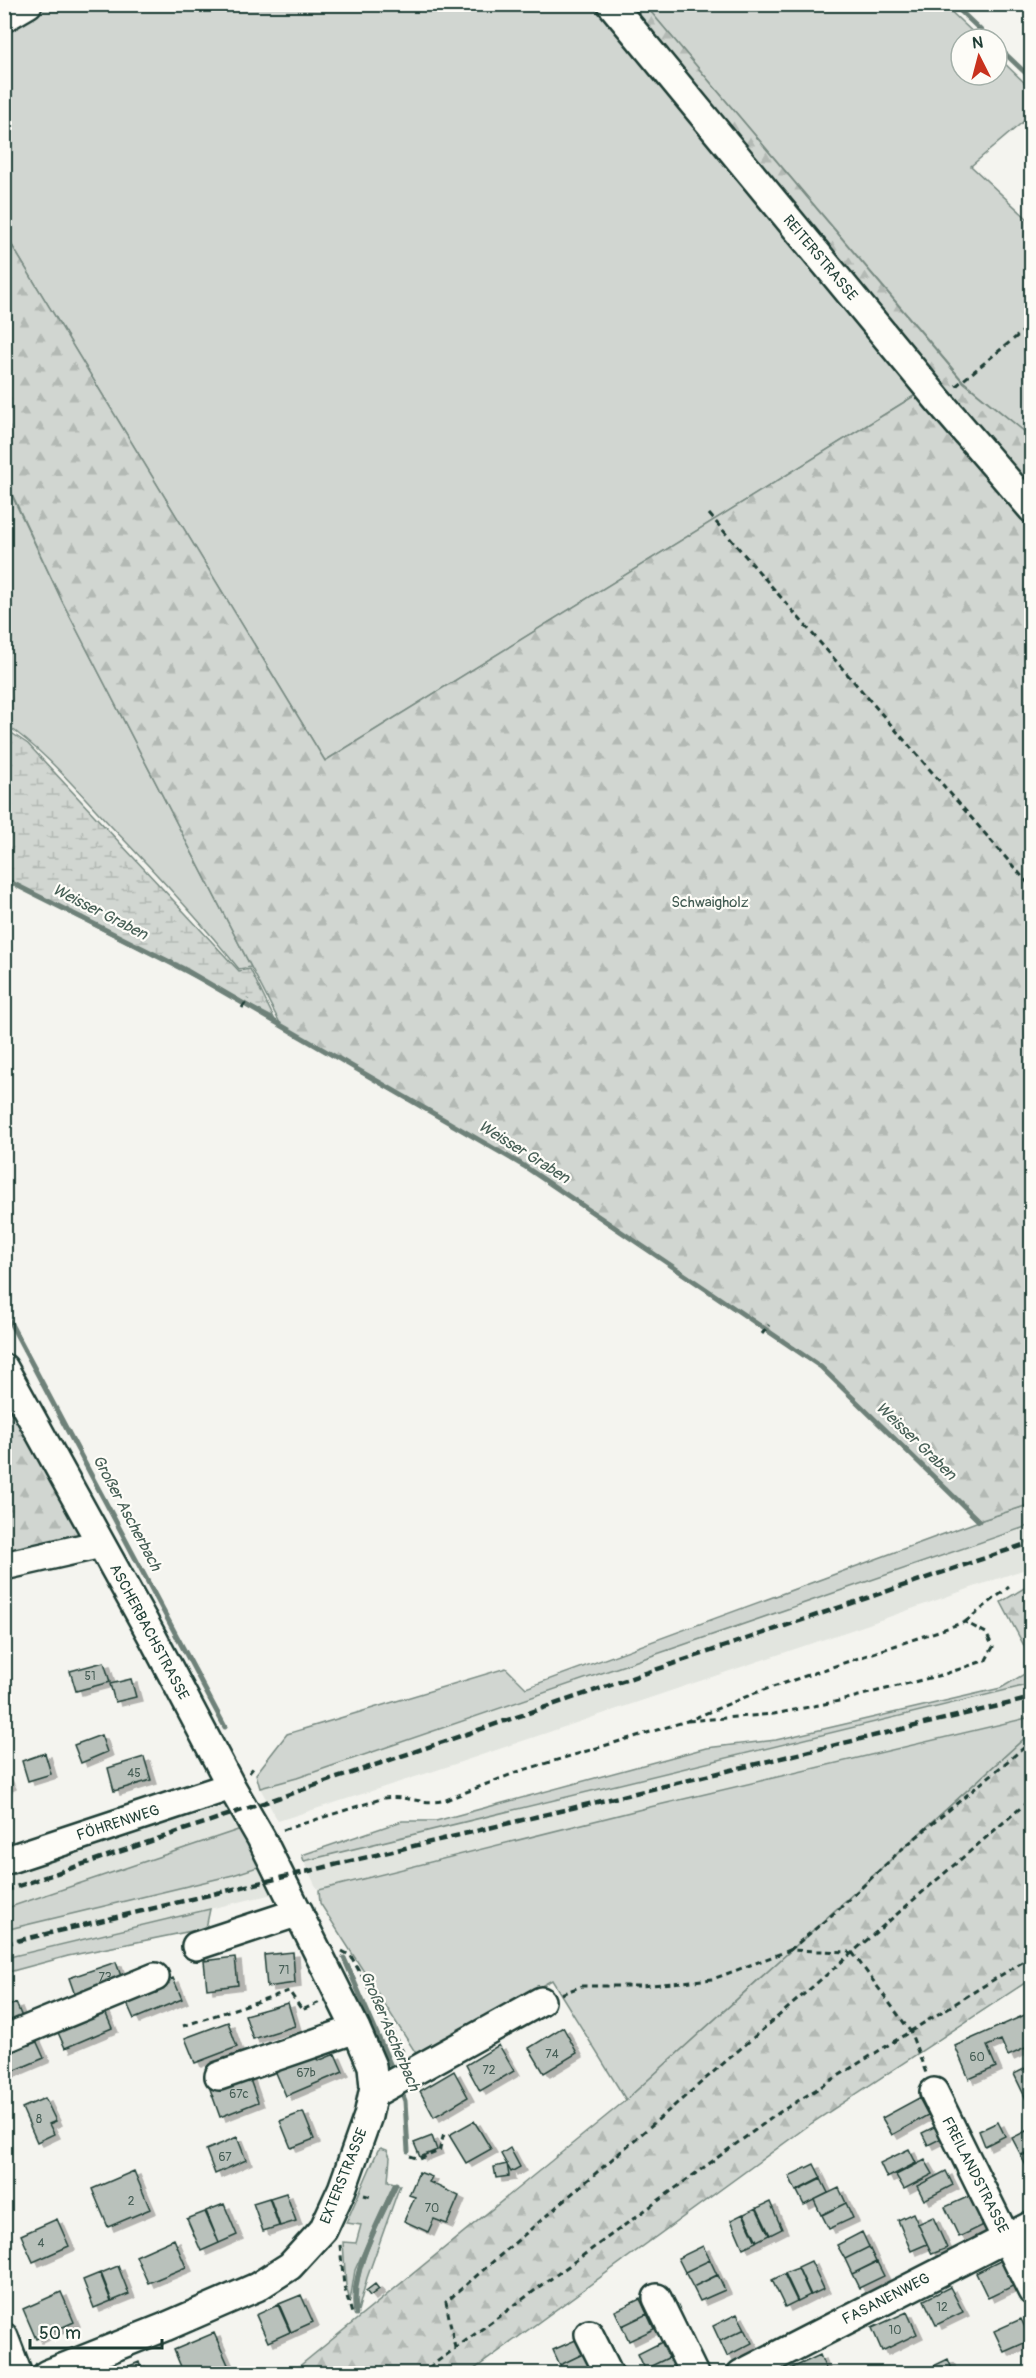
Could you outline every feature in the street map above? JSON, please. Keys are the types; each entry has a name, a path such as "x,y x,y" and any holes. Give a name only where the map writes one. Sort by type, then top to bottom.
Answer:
{"street":[{"path":"4,18 28,4"},
{"name":"REITERSTRASSE","path":"611,4 938,400 1032,509"},
{"name":"ASCHERBACHSTRASSE","path":"6,1372 102,1544 295,1905"},
{"path":"4,1566 102,1544"},
{"name":"FÖHRENWEG","path":"4,1860 231,1786"},
{"path":"196,1946 295,1905"},
{"name":"EXTERSTRASSE","path":"46,2373 165,2327 257,2287 290,2266 323,2230 342,2189 368,2116 373,2094 372,2066 295,1905"},
{"path":"4,2039 156,1977"},
{"path":"373,2094 541,2001"},
{"path":"219,2076 356,2029"},
{"name":"FREILANDSTRASSE","path":"933,2092 1032,2291"},
{"name":"FASANENWEG","path":"741,2373 1032,2225"},
{"path":"657,2298 694,2373"},
{"path":"589,2334 609,2373"},
{"path":"4,2337 18,2373"}],"path":[{"path":"938,400 1032,324"},
{"path":"708,514 1032,888"},
{"path":"242,1008 248,999"},
{"path":"762,1334 769,1324"},
{"path":"261,1838 384,1798 400,1796 435,1803 517,1772 687,1721 755,1693 965,1622 1009,1587"},
{"path":"687,1721 774,1714 860,1696 945,1674 986,1660 993,1647 986,1633 965,1622"},
{"path":"541,2001 582,1986 641,1986 713,1979 790,1950 839,1909 902,1849 1032,1741"},
{"path":"455,2348 446,2302 1032,1798"},
{"path":"790,1950 852,1952"},
{"path":"852,1952 910,2031 933,2092"},
{"path":"351,1956 414,2071"},
{"path":"420,2373 780,2112 1032,1956"},
{"path":"183,2026 289,1990 302,2010 339,1994"},
{"path":"410,2156 420,2158 439,2151 444,2133"},
{"path":"340,2242 344,2286 353,2317"}],"shaded area":[{"path":"1031,1525 1031,1567 866,1625 437,1770 278,1821 260,1788 297,1778"},
{"path":"1031,1684 1031,1717 650,1807 319,1890 304,1861"},
{"path":"230,1803 244,1828 5,1909 4,1875 202,1809 219,1808"},
{"path":"264,1865 281,1892 5,1958 4,1930 233,1875"}],"green space":[{"path":"28,4 611,5 927,388 325,761 5,234 4,18"},
{"name":"Schwaigholz","path":"611,5 645,5 962,381 1031,437 1031,1504 979,1521 821,1367 524,1166 281,1025 63,603 5,479 5,234 325,761 927,388"},
{"path":"645,5 944,5 967,27 949,27 949,87 1009,87 1009,68 1031,89 1031,115 971,166 1031,222 1031,437 963,381"},
{"path":"4,479 63,603 251,967 239,969 176,896 73,785 34,746 5,724"},
{"path":"4,728 28,744 239,971 250,969 274,1018 5,880"},
{"path":"5,1389 90,1544 5,1565"},
{"path":"1031,1504 1031,1525 297,1778 260,1788 256,1774 287,1734 506,1668 526,1688 979,1521"},
{"path":"1032,1584 1031,1659 1001,1602"},
{"path":"1031,1670 1031,1684 304,1861 302,1855 402,1821 436,1821 706,1748 776,1740 1001,1688"},
{"path":"1031,1717 1027,1736 626,2100 552,1980 417,2055 320,1903 319,1890 650,1807"},
{"path":"1031,1724 1031,1979 812,2123 469,2373 291,2373 626,2100 1027,1736"},
{"path":"244,1828 264,1865 233,1875 5,1930 4,1909"},
{"path":"210,1909 206,1928 68,1956 5,1973 5,1958"},
{"path":"381,2148 387,2150 390,2157 388,2181 394,2183 355,2270 350,2301 346,2286 343,2242 356,2243 361,2225 346,2223 378,2150"},
{"path":"397,2185 400,2185 367,2278 358,2311 357,2296 363,2263"}],"building":[{"path":"104,1662 110,1682 76,1691 70,1671"},
{"path":"131,1679 136,1697 115,1702 110,1684"},
{"path":"101,1735 107,1752 81,1763 74,1745"},
{"path":"45,1753 51,1774 28,1781 22,1761"},
{"path":"144,1757 151,1780 114,1791 108,1768"},
{"path":"4,1772 10,1785 4,1788"},
{"path":"293,1952 295,1983 267,1987 264,1955"},
{"path":"235,1957 238,1985 207,1989 204,1961"},
{"path":"116,1962 123,1982 76,1998 69,1978"},
{"path":"173,1978 182,1999 134,2019 125,1999"},
{"path":"16,2003 25,2024 4,2032 4,2008"},
{"path":"288,2003 295,2026 253,2039 245,2015"},
{"path":"103,2007 112,2028 65,2048 56,2028"},
{"path":"1027,2014 1032,2024 1032,2045 1008,2056 1001,2040 987,2046 996,2067 969,2079 955,2046"},
{"path":"228,2022 237,2047 195,2063 185,2038"},
{"path":"563,2027 577,2053 544,2073 529,2048"},
{"path":"35,2038 44,2058 4,2075 4,2051"},
{"path":"499,2045 514,2071 480,2091 466,2065"},
{"path":"314,2052 318,2061 335,2054 343,2072 286,2096 274,2068"},
{"path":"1032,2065 1032,2097 1026,2099 1014,2074"},
{"path":"454,2071 468,2097 434,2117 420,2091"},
{"path":"248,2074 258,2102 220,2117 210,2089"},
{"path":"45,2098 56,2121 49,2124 54,2134 37,2142 22,2108"},
{"path":"919,2098 928,2115 892,2135 882,2118"},
{"path":"303,2112 314,2139 291,2148 280,2121"},
{"path":"474,2121 491,2149 466,2163 449,2135"},
{"path":"998,2122 1005,2136 985,2146 979,2131"},
{"path":"942,2123 948,2135 928,2145 922,2133"},
{"path":"1032,2128 1032,2150 1021,2155 1012,2138"},
{"path":"432,2136 437,2150 420,2157 414,2143"},
{"path":"237,2137 246,2160 215,2174 206,2150"},
{"path":"510,2148 520,2167 511,2172 501,2154"},
{"path":"909,2149 916,2163 887,2178 880,2163"},
{"path":"1032,2151 1032,2173 1030,2173 1021,2156"},
{"path":"925,2160 933,2174 904,2189 896,2175"},
{"path":"507,2164 509,2176 496,2178 494,2167"},
{"path":"814,2164 821,2178 796,2191 789,2176"},
{"path":"134,2171 150,2209 108,2227 92,2189"},
{"path":"946,2171 953,2185 924,2200 917,2186"},
{"path":"419,2172 432,2177 429,2182 459,2196 447,2224 434,2219 428,2232 404,2221 415,2197 409,2195"},
{"path":"821,2179 828,2193 804,2205 797,2191"},
{"path":"839,2188 846,2203 821,2215 814,2200"},
{"path":"286,2193 296,2221 280,2226 270,2198"},
{"path":"972,2195 986,2224 959,2237 945,2207"},
{"path":"269,2198 279,2226 263,2231 253,2203"},
{"path":"770,2202 782,2229 770,2235 757,2208"},
{"path":"846,2203 853,2218 829,2229 822,2215"},
{"path":"224,2204 237,2235 219,2243 206,2211"},
{"path":"756,2208 769,2235 757,2241 744,2214"},
{"path":"205,2212 219,2243 201,2251 187,2219"},
{"path":"913,2213 927,2244 911,2251 898,2220"},
{"path":"743,2214 756,2242 743,2248 731,2220"},
{"path":"933,2217 947,2248 932,2254 918,2224"},
{"path":"57,2219 69,2246 33,2262 21,2235"},
{"path":"862,2232 869,2247 845,2259 837,2245"},
{"path":"174,2239 186,2267 148,2283 136,2256"},
{"path":"703,2246 710,2260 685,2272 678,2258"},
{"path":"869,2247 876,2262 852,2274 845,2259"},
{"path":"710,2260 717,2275 693,2287 685,2272"},
{"path":"1002,2260 1015,2285 988,2298 976,2273"},
{"path":"811,2261 824,2289 811,2295 798,2267"},
{"path":"877,2262 884,2276 859,2288 852,2274"},
{"path":"118,2266 129,2294 112,2301 101,2273"},
{"path":"798,2268 810,2295 798,2301 785,2273"},
{"path":"100,2273 111,2301 94,2308 83,2280"},
{"path":"784,2274 797,2301 785,2307 772,2280"},
{"path":"718,2275 725,2290 700,2301 693,2287"},
{"path":"375,2284 379,2289 370,2296 366,2291"},
{"path":"950,2287 963,2312 936,2325 924,2300"},
{"path":"61,2292 74,2322 36,2339 23,2309"},
{"path":"301,2295 313,2322 291,2332 279,2304"},
{"path":"640,2299 647,2314 622,2326 615,2311"},
{"path":"278,2305 290,2332 268,2342 256,2315"},
{"path":"907,2312 917,2334 882,2351 872,2328"},
{"path":"647,2314 654,2329 629,2341 622,2326"},
{"path":"737,2314 745,2329 720,2341 713,2326"},
{"path":"1021,2319 1031,2340 1004,2352 994,2331"},
{"path":"745,2329 752,2343 727,2356 720,2341"},
{"path":"214,2333 229,2367 214,2374 184,2374 174,2350"},
{"path":"578,2339 585,2353 560,2365 553,2350"},
{"path":"662,2342 670,2357 645,2369 638,2354"},
{"path":"585,2353 592,2368 580,2374 564,2374 560,2365"},
{"path":"820,2355 828,2374 792,2374 790,2369"},
{"path":"670,2357 677,2372 647,2374 645,2369"},
{"path":"948,2359 954,2374 919,2374 919,2373"},
{"path":"139,2362 143,2374 123,2374 122,2369"}],"waterway":[{"path":"953,4 977,27"},
{"path":"1009,57 1032,79"},
{"name":"Weisser Graben","path":"4,879 182,968 524,1166 821,1367 979,1521"},
{"name":"Großer Ascherbach","path":"4,1311 225,1727"},
{"name":"Großer Ascherbach","path":"344,1958 394,2073"},
{"name":"Großer Ascherbach","path":"400,2088 405,2101 408,2151"},
{"name":"Großer Ascherbach","path":"356,2314 356,2282 361,2265 396,2184"}],"railway":[{"path":"4,1891 1032,1542"},
{"path":"4,1944 1032,1698"}]}
